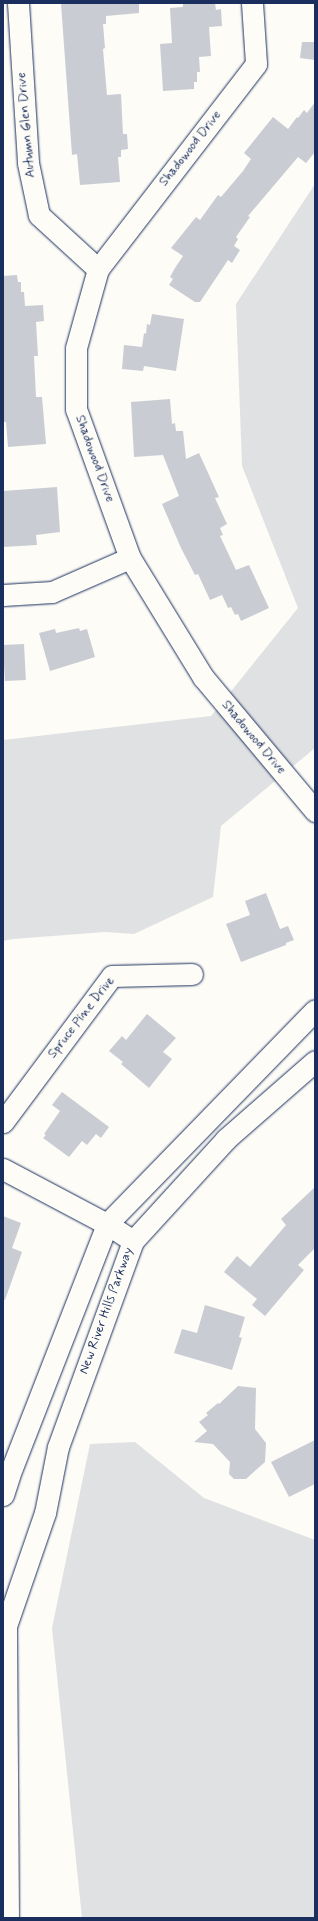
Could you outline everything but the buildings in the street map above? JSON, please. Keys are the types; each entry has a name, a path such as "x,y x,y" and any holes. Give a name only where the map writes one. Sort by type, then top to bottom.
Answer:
{"street":[{"name":"Autumn Glen Drive","path":"18,3 28,164 39,216 98,269"},
{"name":"Shadowood Drive","path":"252,3 256,64 98,269 76,348 76,409 130,558 203,677 314,808"},
{"path":"3,595 52,592 130,558"},
{"name":"Spruce Pine Drive","path":"3,1122 112,976 192,974"},
{"path":"3,1495 12,1468 107,1224 315,1010"},
{"name":"New River Hills Parkway","path":"8,1918 4,1622 45,1513 58,1447 133,1241 226,1139 315,1061"},
{"path":"3,1169 107,1224 133,1241"}],"shaded area":[{"path":"315,184 315,748 221,826 213,897 134,934 105,932 3,941 3,740 211,716 298,608 242,466 236,304"},
{"path":"135,1442 204,1498 315,1540 315,1918 82,1918 52,1628 90,1444"}]}
